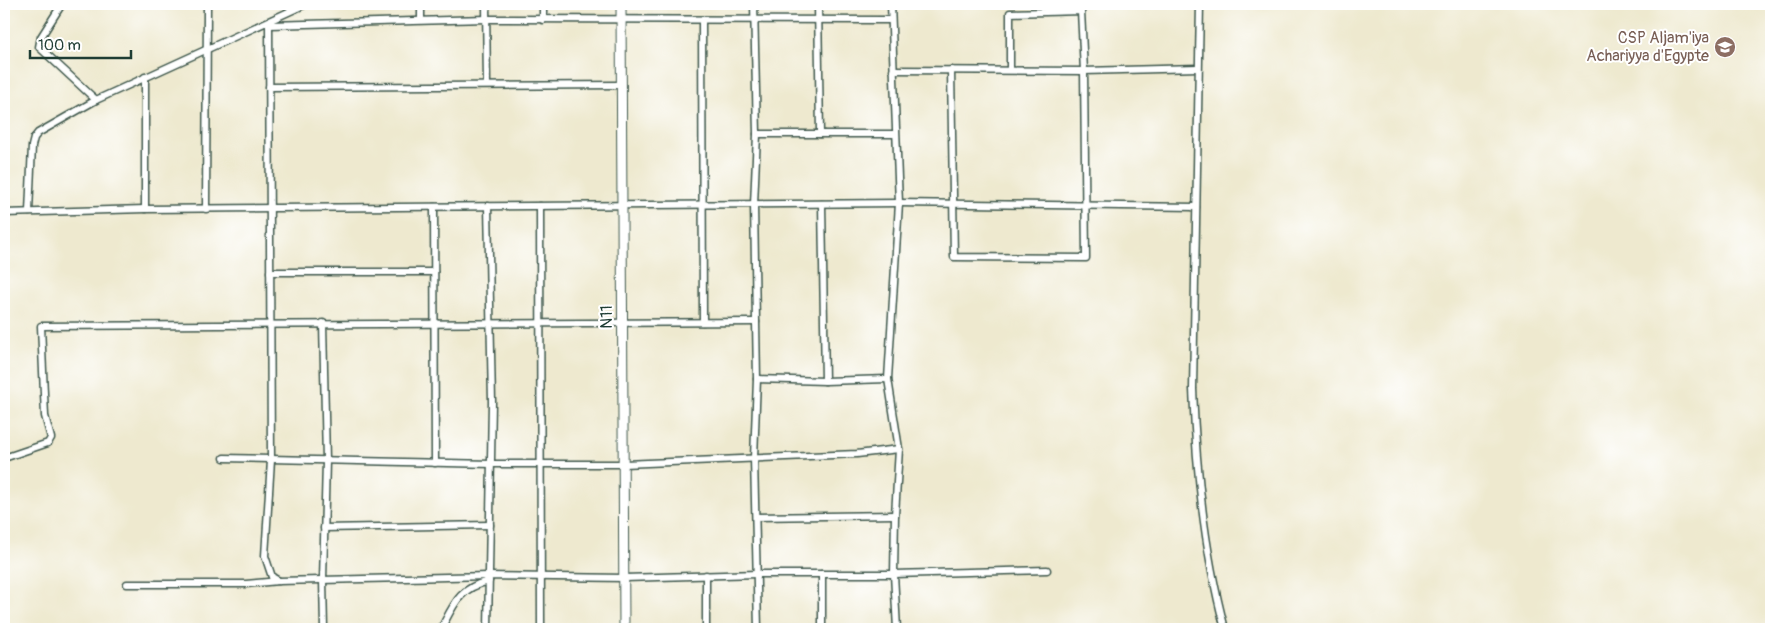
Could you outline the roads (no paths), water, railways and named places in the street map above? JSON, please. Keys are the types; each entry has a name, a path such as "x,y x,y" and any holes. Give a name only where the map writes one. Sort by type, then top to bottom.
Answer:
{"main road":[{"name":"N11","path":"621,4 624,629"}],"street":[{"path":"62,4 42,38 39,47 96,100"},
{"path":"206,209 207,4"},
{"path":"30,212 32,146 34,138 38,133 96,100 207,48 269,23 306,4"},
{"path":"421,4 421,20"},
{"path":"486,4 487,85"},
{"path":"543,4 543,20"},
{"path":"754,4 757,134 754,205 757,380 754,458 758,629"},
{"path":"818,4 820,134"},
{"path":"891,4 898,203 888,379 899,449 894,574 897,629"},
{"path":"1200,4 1193,389 1194,427 1208,555 1214,590 1225,629"},
{"path":"951,70 954,257 1086,258 1084,71 1081,11 1010,13 1010,70"},
{"path":"269,23 486,19 892,20"},
{"path":"702,20 703,322"},
{"path":"269,23 271,460 265,556 272,577 279,581"},
{"path":"893,70 1084,71 1198,68"},
{"path":"145,77 145,209"},
{"path":"269,87 622,85"},
{"path":"757,134 895,134"},
{"path":"4,213 145,209 898,203 1196,207"},
{"path":"822,204 825,381"},
{"path":"488,206 492,464 488,629"},
{"path":"540,206 541,629"},
{"path":"434,207 435,463"},
{"path":"270,272 434,272"},
{"path":"4,458 48,443 50,438 46,416 41,326 756,322"},
{"path":"323,323 326,461 323,580 324,629"},
{"path":"757,380 825,381 888,379"},
{"path":"224,458 492,464 624,464 856,454 899,449"},
{"path":"756,517 895,516"},
{"path":"324,528 490,525"},
{"path":"127,584 246,584 323,580 625,578 1047,570"},
{"path":"822,574 822,629"},
{"path":"706,575 706,629"},
{"path":"441,629 459,596 489,578"}],"place":[{"name":"CSP Aljam'iya Achariyya d'Egypte","path":"1725,47"}]}
